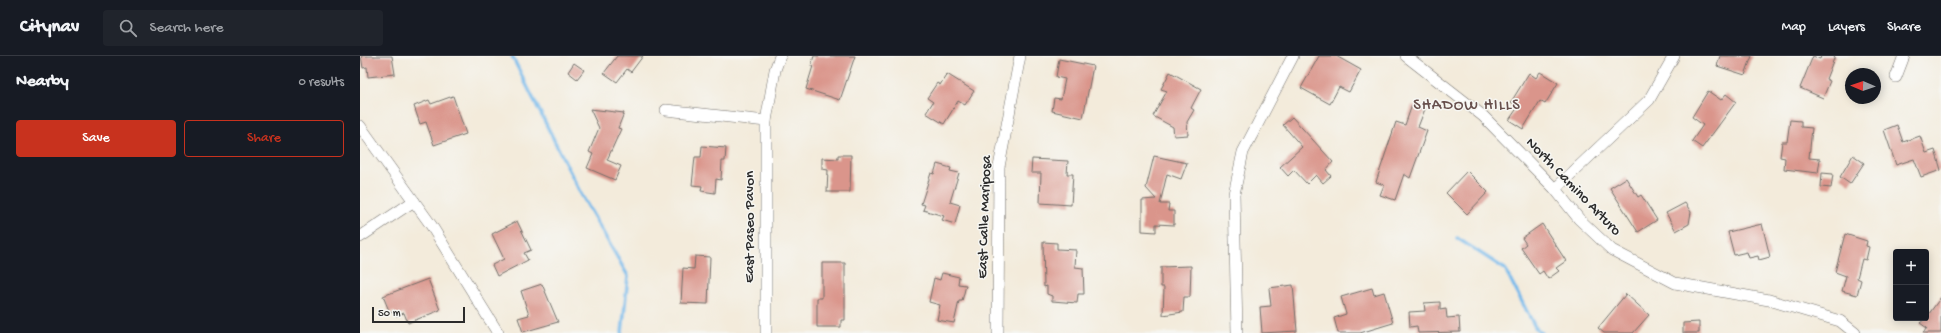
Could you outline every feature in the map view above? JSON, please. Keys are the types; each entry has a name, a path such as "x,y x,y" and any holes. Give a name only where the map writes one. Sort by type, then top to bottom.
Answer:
{"street":[{"name":"East Paseo Pavon","path":"766,333 766,121 775,70 780,56"},
{"name":"East Calle Mariposa","path":"998,333 999,167 1020,56"},
{"path":"1237,333 1234,194 1243,152 1293,56"},
{"name":"North Camino Arturo","path":"1406,56 1483,116 1555,189 1579,219 1612,250 1676,283 1769,300 1840,321 1854,333"},
{"path":"1555,189 1649,100 1674,56"},
{"path":"1896,77 1904,56"},
{"path":"666,110 766,121"},
{"path":"360,126 431,226 498,333"},
{"path":"360,237 414,201"}],"building":[{"path":"361,56 392,56 395,74 368,77 367,67 363,68"},
{"path":"617,56 643,56 631,72 627,69 617,82 604,73"},
{"path":"814,56 855,56 840,100 806,89 813,66 811,66"},
{"path":"1319,56 1336,56 1361,70 1349,92 1339,87 1330,104 1301,88"},
{"path":"1720,56 1752,56 1745,75 1717,66"},
{"path":"1813,56 1820,59 1821,56 1835,56 1826,79 1830,81 1823,98 1800,88"},
{"path":"1059,59 1093,66 1083,118 1052,111 1054,98 1061,99 1065,79 1056,77"},
{"path":"574,63 584,70 577,79 568,72"},
{"path":"1170,72 1201,89 1191,108 1194,110 1187,122 1188,135 1174,136 1173,127 1153,116 1167,91 1161,89"},
{"path":"1540,72 1558,83 1545,104 1540,101 1523,129 1509,120 1518,107 1511,102 1529,73 1536,78"},
{"path":"947,74 974,91 965,105 958,101 944,124 926,113 933,102 927,98 937,83 940,85"},
{"path":"1708,91 1721,100 1726,94 1736,102 1702,148 1692,141 1703,125 1692,117"},
{"path":"453,96 466,134 434,145 426,122 420,124 414,106 429,100 431,104"},
{"path":"1412,105 1425,109 1418,127 1427,131 1410,178 1404,174 1395,200 1380,195 1384,185 1376,182 1396,122 1405,125"},
{"path":"590,109 624,113 618,128 621,129 607,160 621,166 615,180 587,168 593,154 589,152 599,128"},
{"path":"1292,117 1333,162 1326,170 1331,176 1323,183 1316,175 1307,184 1294,170 1288,176 1280,167 1302,147 1283,125"},
{"path":"1790,120 1801,121 1801,127 1812,128 1809,158 1820,159 1818,173 1784,169 1785,158 1780,157 1782,142 1787,142"},
{"path":"1897,125 1903,142 1920,136 1926,153 1935,150 1941,170 1921,177 1914,159 1896,165 1884,130"},
{"path":"702,146 726,148 725,161 722,161 721,180 716,179 715,193 701,191 702,186 692,185 695,157 701,157"},
{"path":"838,155 851,155 850,192 827,192 828,170 822,169 822,158 838,159"},
{"path":"1853,155 1864,163 1850,184 1840,177"},
{"path":"1154,156 1187,163 1181,179 1167,174 1160,204 1169,204 1168,211 1174,211 1174,225 1156,224 1156,232 1142,231 1142,200 1156,199 1146,188"},
{"path":"1032,159 1068,161 1067,174 1073,174 1071,205 1040,203 1041,173 1031,173"},
{"path":"937,164 951,168 950,171 959,173 950,202 960,205 955,224 942,220 944,216 923,210 925,205 921,204 931,173 934,174"},
{"path":"1467,171 1488,192 1467,214 1446,193"},
{"path":"1822,173 1833,174 1831,188 1821,187"},
{"path":"1626,178 1638,197 1641,195 1657,220 1638,232 1610,188"},
{"path":"1685,203 1691,212 1689,224 1676,231 1666,213"},
{"path":"517,221 531,250 524,253 528,260 497,276 492,265 504,259 492,234"},
{"path":"1542,224 1566,261 1556,268 1559,271 1548,279 1543,271 1539,274 1521,248 1526,244 1522,238"},
{"path":"1762,224 1770,257 1759,260 1758,256 1749,258 1747,252 1734,255 1728,232"},
{"path":"1845,234 1867,241 1866,246 1869,247 1866,260 1862,259 1857,278 1861,280 1857,295 1842,291 1846,276 1835,272"},
{"path":"1043,242 1057,243 1057,249 1076,250 1075,267 1083,268 1084,294 1078,294 1077,303 1052,301 1052,296 1047,294 1047,286 1044,287"},
{"path":"695,256 710,257 708,304 681,303 683,268 694,269"},
{"path":"822,263 845,263 845,320 841,320 841,327 817,327 817,298 822,298"},
{"path":"1191,266 1190,297 1184,297 1183,312 1163,315 1164,287 1161,287 1161,267"},
{"path":"942,273 959,277 958,284 966,285 962,301 959,301 954,323 937,320 940,305 929,302 934,278 940,280"},
{"path":"428,279 440,310 408,323 404,313 396,316 394,311 390,313 383,296"},
{"path":"542,284 558,322 523,332 518,318 529,315 521,291"},
{"path":"1293,285 1297,331 1262,333 1260,307 1271,306 1269,288"},
{"path":"1372,288 1374,295 1384,292 1393,323 1360,333 1338,333 1334,318 1346,314 1341,297"},
{"path":"1626,294 1649,315 1633,333 1604,333 1598,328"},
{"path":"1941,297 1941,333 1923,333 1927,328 1920,323 1922,321 1929,321 1929,314"},
{"path":"1440,302 1440,310 1446,309 1447,318 1459,317 1460,332 1418,333 1417,326 1410,327 1409,312 1425,311 1424,303"},
{"path":"1699,322 1699,333 1683,333 1683,323"}],"waterway":[{"path":"512,56 581,194 628,276 622,333"},
{"path":"1457,238 1505,269 1535,327 1541,333"}],"district":[{"name":"SHADOW HILLS","path":"1467,106"}]}
